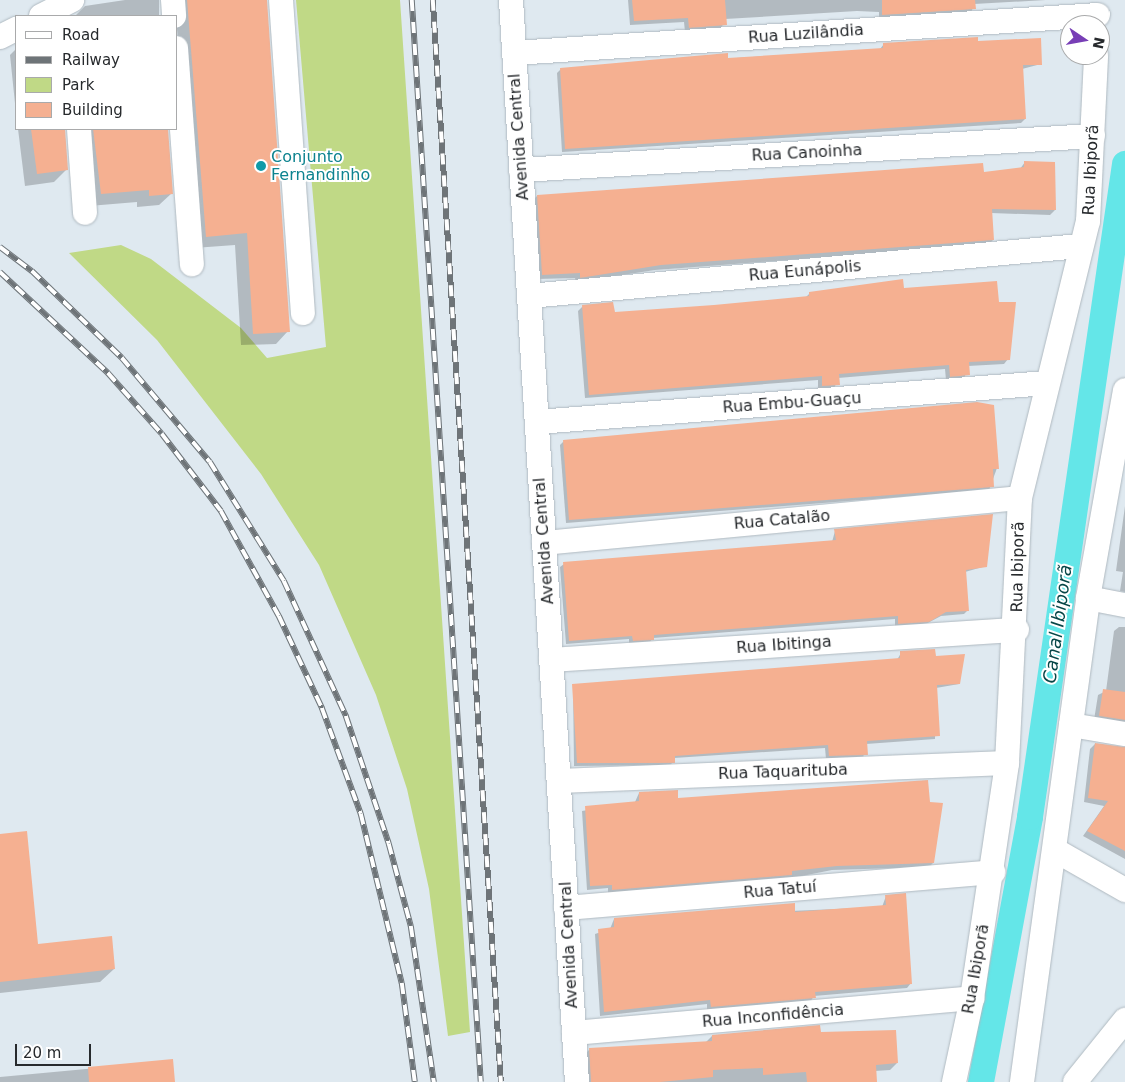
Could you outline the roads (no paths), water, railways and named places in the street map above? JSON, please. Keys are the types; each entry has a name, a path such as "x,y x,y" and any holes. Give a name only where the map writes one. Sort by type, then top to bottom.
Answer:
{"street":[{"path":"173,0 174,15"},
{"path":"281,0 303,314"},
{"name":"Avenida Central","path":"511,0 577,1082"},
{"path":"44,15 72,6"},
{"name":"Rua Luzilândia","path":"514,53 1098,13"},
{"path":"0,37 15,30"},
{"name":"Rua Ibiporã","path":"954,1082 972,998 993,872 1007,762 1017,630 1020,498 1088,221 1096,65"},
{"path":"178,75 192,264"},
{"path":"80,130 85,213"},
{"name":"Rua Canoinha","path":"521,170 1093,136"},
{"name":"Rua Eunápolis","path":"529,296 1081,246"},
{"name":"Rua Embu-Guaçu","path":"537,422 1047,383"},
{"path":"1022,1082 1088,598 1125,390"},
{"name":"Rua Catalão","path":"544,542 1020,498"},
{"path":"1088,598 1125,604"},
{"name":"Rua Ibitinga","path":"551,660 1017,630"},
{"path":"1071,725 1125,734"},
{"name":"Rua Taquarituba","path":"559,781 1007,762"},
{"path":"1055,850 1125,890"},
{"name":"Rua Tatuí","path":"566,908 993,872"},
{"name":"Rua Inconfidência","path":"574,1033 972,998"},
{"path":"1076,1082 1125,1020"}],"waterway":[{"name":"Canal Ibiporã","path":"981,1082 1030,817 1125,164"}],"railway":[{"path":"412,0 481,1082"},
{"path":"433,0 501,1082"},
{"path":"0,247 32,271 122,358 210,462 284,581 346,716 389,844 411,926 434,1082"},
{"path":"0,272 108,373 162,434 221,511 279,616 322,708 361,814 402,983 415,1082"}],"place":[{"name":"Conjunto Fernandinho","path":"261,166"}]}
